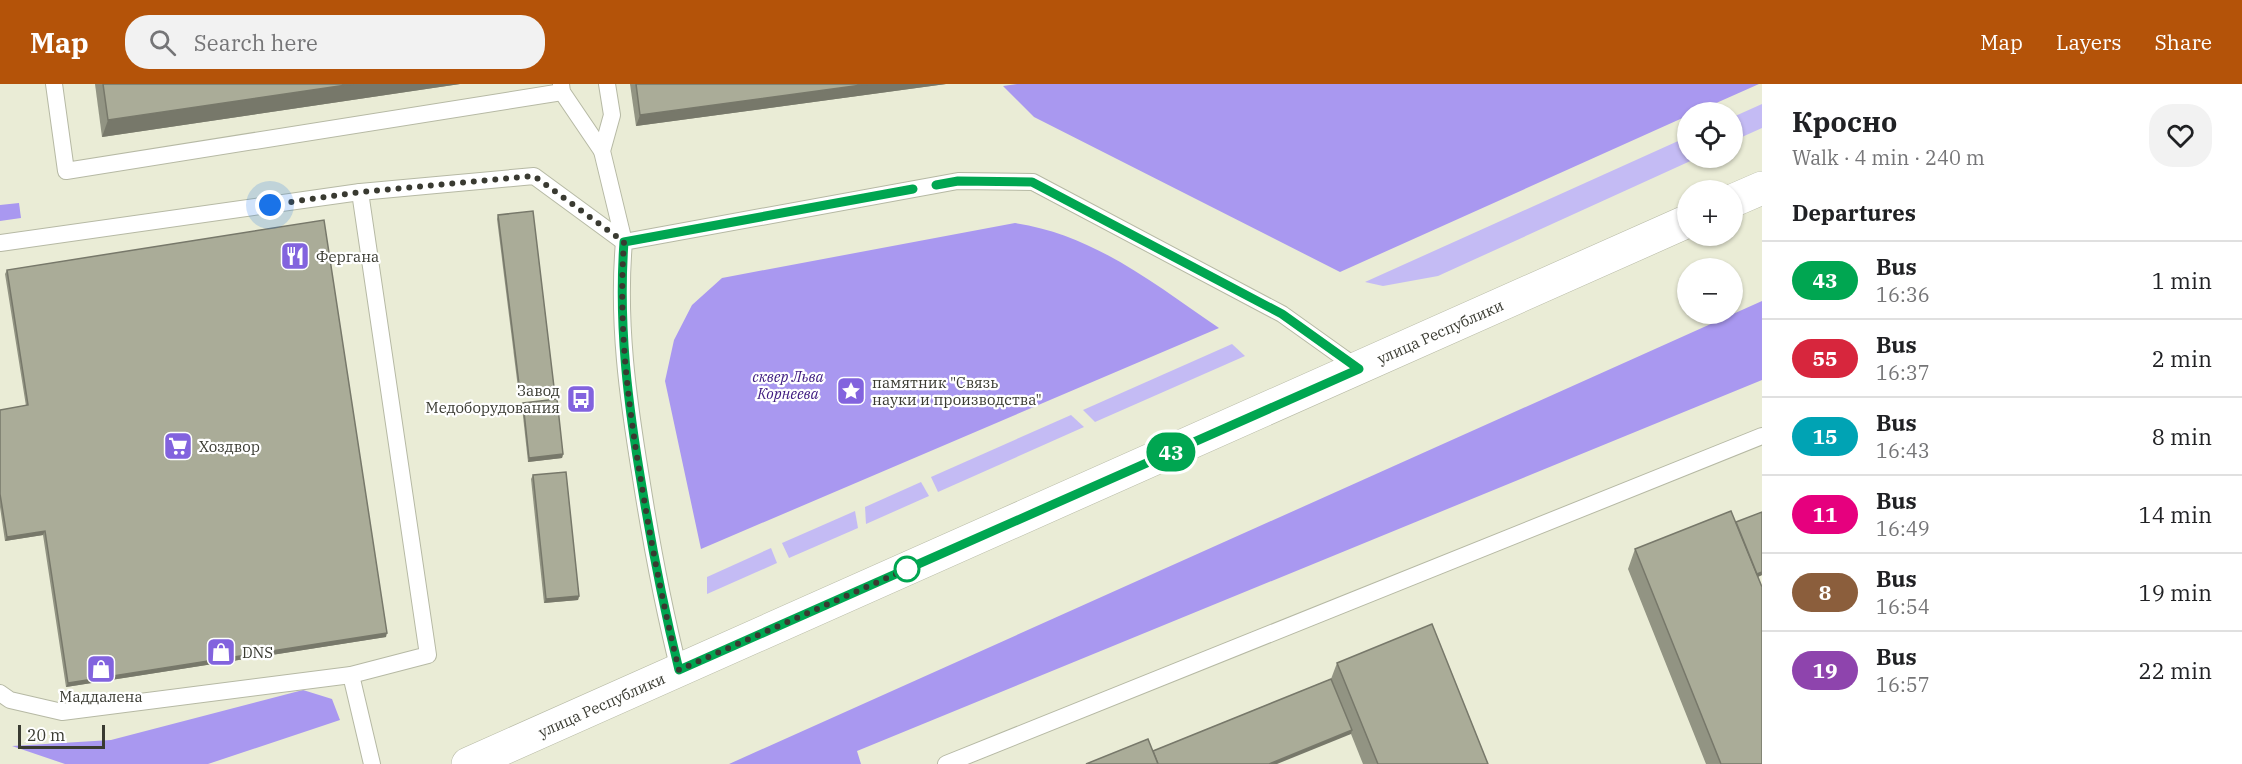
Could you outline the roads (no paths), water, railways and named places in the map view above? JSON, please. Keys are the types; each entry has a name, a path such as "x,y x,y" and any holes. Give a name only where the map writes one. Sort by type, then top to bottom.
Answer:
{"main road":[{"path":"1743,196 1762,188"},
{"name":"улица Республики","path":"468,764 1677,226"}],"lane":[{"path":"54,84 66,171 561,88 602,151 624,242 622,317 626,389 659,589 679,670"},
{"path":"602,151 612,115 607,84"},
{"path":"0,243 360,192 534,176 624,242 958,181 1032,182 1282,314 1359,369"},
{"path":"0,693 10,700 62,712 351,675 428,655 360,192"},
{"path":"946,764 1762,436"},
{"path":"351,675 372,764"}],"place":[{"name":"Фергана","path":"295,256"},
{"name":"памятник \"Связь науки и производства\"","path":"851,391"},
{"name":"Завод Медоборудования","path":"581,399"},
{"name":"Хоздвор","path":"178,446"},
{"name":"DNS","path":"221,652"},
{"name":"Маддалена","path":"101,669"}],"park label":[{"name":"сквер Льва Корнеева","path":"788,384"}]}
